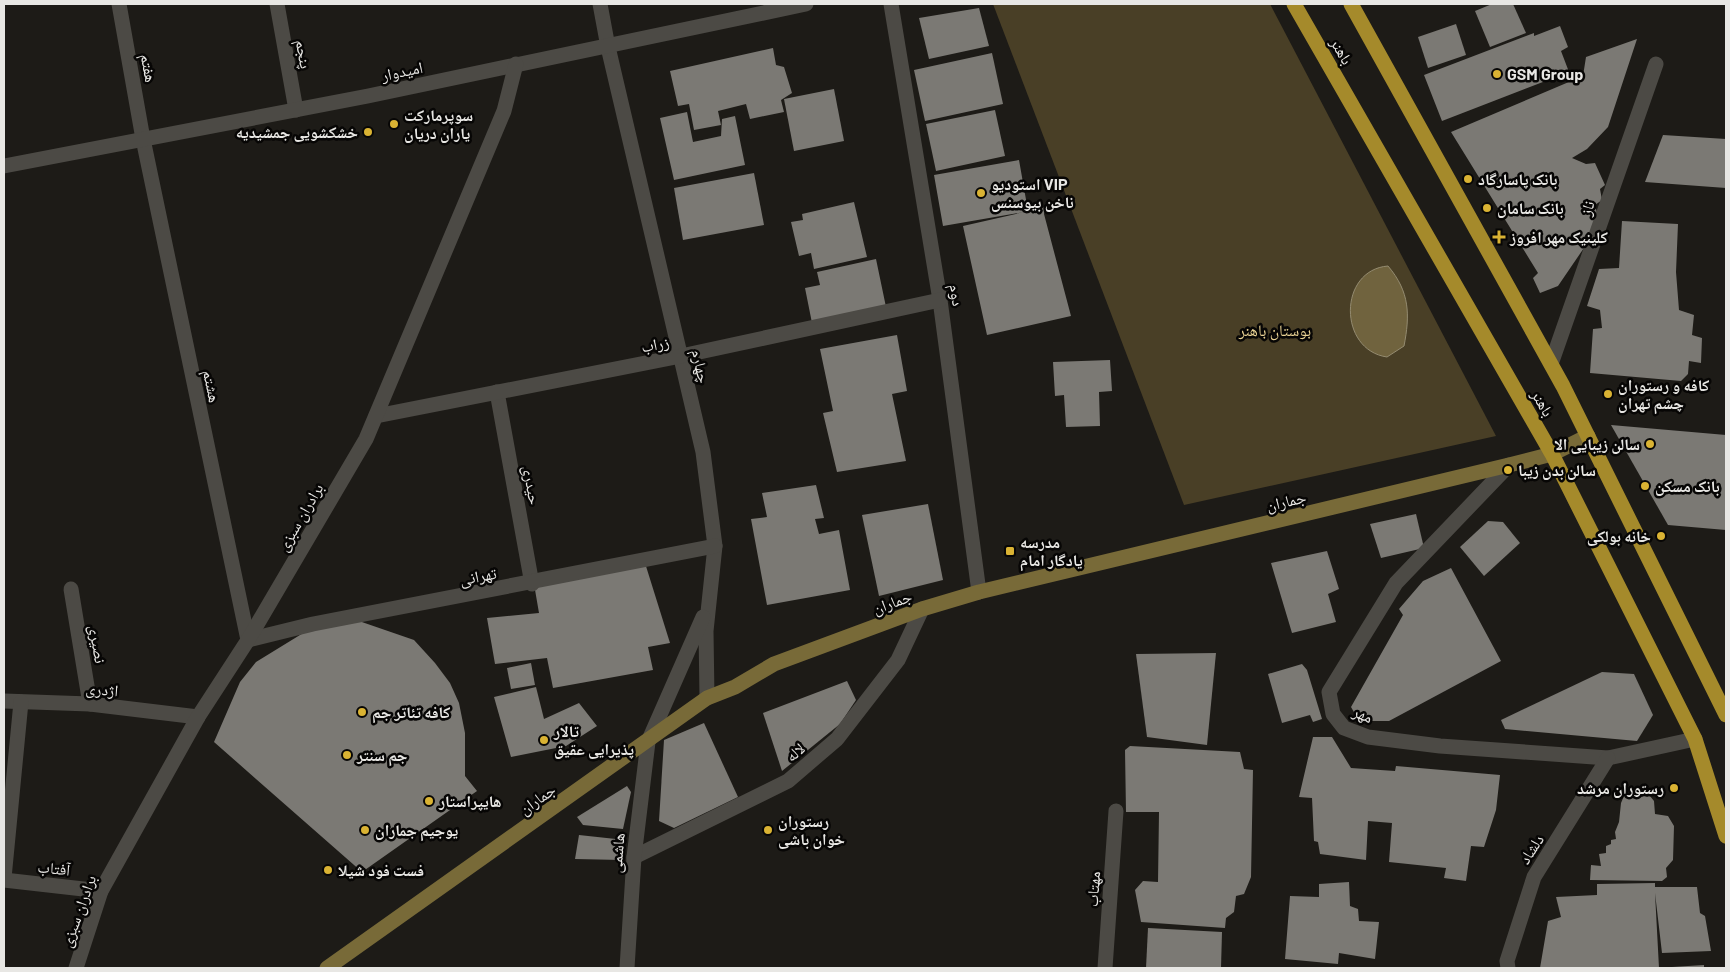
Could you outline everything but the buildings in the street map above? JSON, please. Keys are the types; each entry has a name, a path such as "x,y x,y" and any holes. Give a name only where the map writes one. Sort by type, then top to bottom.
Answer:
{"main road":[{"name":"باهنر","path":"1294,4 1552,454 1695,739 1726,836"},
{"name":"باهنر","path":"1351,4 1551,364 1726,714"},
{"name":"جماران","path":"327,968 648,742 707,698 735,687 774,664 922,609 979,592 1552,454 1588,436"}],"street":[{"name":"هفتم","path":"119,4 143,139"},
{"name":"پنجم","path":"277,4 296,110"},
{"name":"چهارم","path":"600,4 608,47 704,452 715,546 706,632 707,698"},
{"name":"امیدوار","path":"4,166 296,110 516,64 608,47 806,4"},
{"name":"دوم","path":"891,4 940,300 979,592"},
{"name":"برادران سبزی","path":"76,968 101,891 198,717 248,640 366,439 504,111 516,64"},
{"name":"ناز","path":"1551,364 1656,64"},
{"name":"هشتم","path":"143,139 248,640"},
{"name":"زراب","path":"376,416 681,356 940,300"},
{"name":"حیدری","path":"498,392 532,584"},
{"name":"مهر","path":"1509,465 1396,583 1328,692 1333,714 1344,728 1368,737 1440,746 1608,758 1695,739"},
{"name":"تهرانی","path":"248,640 313,624 532,584 715,546"},
{"name":"نصیری","path":"71,589 90,704"},
{"name":"هاشمی","path":"627,968 634,857 648,742 708,605"},
{"name":"لاله","path":"634,857 788,781 837,740 898,660 922,609"},
{"name":"اژدری","path":"4,701 90,704 198,717"},
{"path":"4,879 21,702"},
{"name":"دلشاد","path":"1508,968 1507,961 1534,877 1608,758"},
{"name":"مهتاب","path":"1105,968 1116,812"},
{"name":"آفتاب","path":"4,879 101,891"}],"green space":[{"name":"بوستان باهنر","path":"993,4 1270,4 1496,436 1184,505"}],"shaded area":[{"path":"1388,266 1401,285 1406,304 1407,324 1404,346 1387,357 1371,351 1359,340 1353,326 1350,310 1353,295 1360,281 1372,271"}],"place":[{"name":"GSM Group","path":"1497,74"},
{"name":"سوپرمارکت یاران دریان","path":"394,124"},
{"name":"خشکشویی جمشیدیه","path":"368,132"},
{"name":"بانک پاسارگاد","path":"1468,179"},
{"name":"استودیو VIP ناخن بیوسنس","path":"981,193"},
{"name":"بانک سامان","path":"1487,208"},
{"name":"کلینیک مهر افروز","path":"1499,237"},
{"name":"کافه و رستوران چشم تهران","path":"1608,394"},
{"name":"سالن زیبایی الا","path":"1650,444"},
{"name":"سالن بدن زیبا","path":"1508,470"},
{"name":"بانک مسکن","path":"1645,486"},
{"name":"خانه بولکی","path":"1661,536"},
{"name":"مدرسه یادگار امام","path":"1010,551"},
{"name":"کافه تئاتر جم","path":"362,712"},
{"name":"تالار پذیرایی عقیق","path":"544,740"},
{"name":"جم سنتر","path":"347,755"},
{"name":"رستوران مرشد","path":"1674,788"},
{"name":"هایپراستار","path":"429,801"},
{"name":"یوجیم جماران","path":"365,830"},
{"name":"رستوران خوان باشی","path":"768,830"},
{"name":"فست فود شیلا","path":"328,870"}]}
